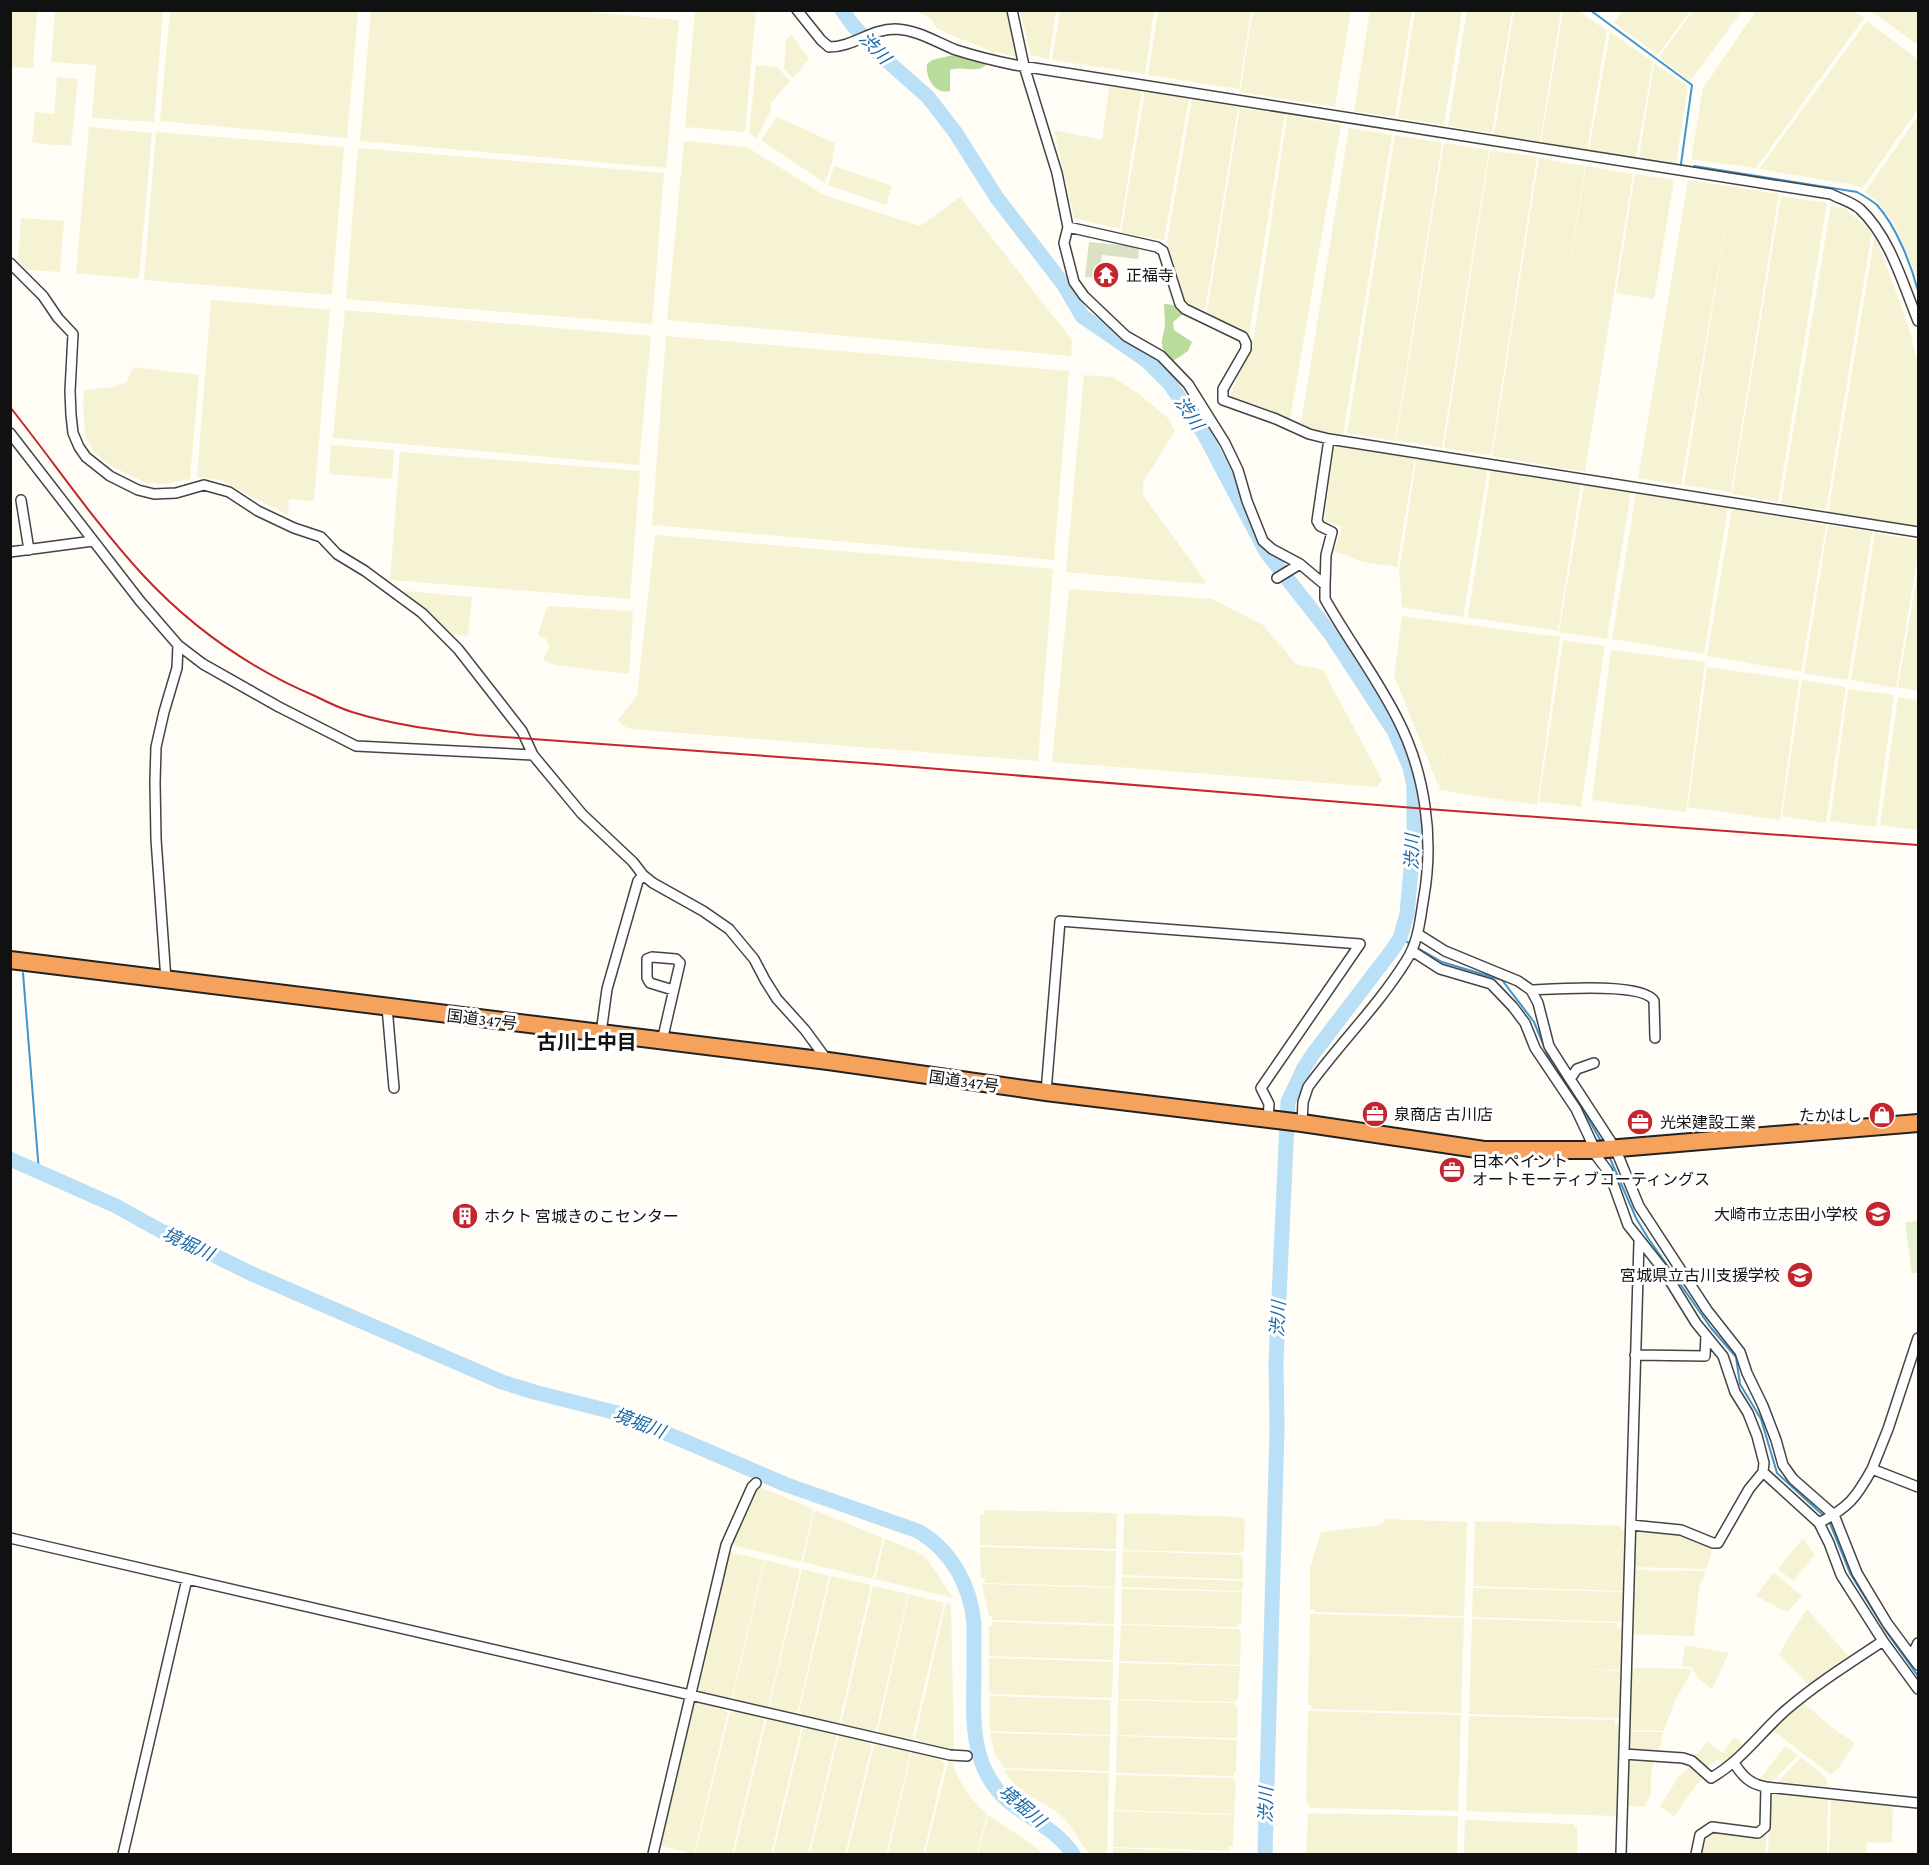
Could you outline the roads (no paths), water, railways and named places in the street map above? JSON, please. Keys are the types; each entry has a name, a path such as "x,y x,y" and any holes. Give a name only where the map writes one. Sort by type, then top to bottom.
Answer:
{"highway":[{"name":"国道347号","path":"10,960 828,1061 1046,1092 1299,1123 1484,1150 1603,1149 1918,1123"}],"street":[{"path":"797,10 829,46 845,46 873,33 893,29 910,30 987,59 1024,66 1831,194 1859,208 1876,228 1894,261 1918,321"},
{"path":"1011,10 1024,66 1057,173 1068,227 1064,243 1074,282 1084,296 1126,336 1161,356 1188,384 1234,461 1263,541 1272,549 1300,564 1324,585"},
{"path":"1068,227 1157,247 1163,251 1180,304 1185,309 1243,337 1246,343 1246,349 1223,389 1223,400 1276,419 1309,434 1918,532"},
{"path":"10,263 43,296 58,318 74,334 70,391 71,415 73,433 86,457 110,476 138,490 154,494 167,494 204,485 229,492 263,514 321,537 338,554 429,618 458,649 522,731 533,755 582,814 633,861 643,875 663,890 703,911 729,929 754,959 777,999 805,1030 828,1061"},
{"path":"10,433 93,541 178,645 203,664 356,746 533,755"},
{"path":"1299,1123 1308,1087 1383,993 1412,949 1418,936 1428,876 1427,809 1423,801 1417,765 1398,720 1324,599 1326,555 1332,532 1320,526 1317,521 1329,438"},
{"path":"21,500 28,550"},
{"path":"10,552 93,541"},
{"path":"1277,578 1300,564"},
{"path":"166,980 156,839 156,747 177,668 178,645"},
{"path":"601,1033 607,989 614,962 638,881 643,875"},
{"path":"1046,1092 1060,921 1360,944 1260,1088 1269,1104 1272,1120"},
{"path":"1418,936 1445,951 1518,981 1531,990 1538,1003 1549,1046 1570,1079 1603,1149 1707,1310 1740,1352 1784,1465 1827,1519 1887,1623 1918,1665"},
{"path":"1412,949 1440,969 1491,984 1513,1007 1525,1023 1535,1048 1576,1109 1592,1143 1603,1149"},
{"path":"1531,990 1596,989 1640,992 1649,995 1654,1001 1654,1038"},
{"path":"662,1041 673,990"},
{"path":"387,1007 394,1088"},
{"path":"1570,1079 1577,1069 1594,1063"},
{"path":"1603,1149 1606,1170 1614,1185 1628,1225 1639,1242 1662,1268 1706,1335 1723,1356 1735,1392 1748,1413 1764,1462 1763,1472 1749,1489 1718,1543 1681,1530 1631,1525"},
{"path":"1621,1854 1639,1242"},
{"path":"1635,1355 1705,1356 1706,1335"},
{"path":"1827,1519 1858,1494 1872,1469 1888,1429 1918,1338"},
{"path":"1872,1469 1918,1487"},
{"path":"1763,1472 1827,1519 1829,1543 1841,1575 1883,1641 1918,1689"},
{"path":"653,1854 726,1545 752,1487 756,1483"},
{"path":"10,1538 950,1755 967,1756"},
{"path":"123,1854 187,1579"},
{"path":"1624,1754 1683,1758 1692,1761 1711,1778 1734,1763 1766,1729 1809,1691 1883,1641"},
{"path":"1898,1661 1909,1654 1918,1643"},
{"path":"1734,1763 1749,1782 1766,1787 1918,1803"},
{"path":"1696,1854 1700,1835 1712,1827 1758,1833 1762,1831 1765,1827 1766,1787"}],"waterway":[{"name":"渋川","path":"842,10 876,51 928,97 955,132 997,198 1064,285 1082,316 1146,360 1170,384 1204,434 1267,553 1330,633 1394,731 1410,767 1414,786 1414,836 1407,914 1400,938 1313,1054 1288,1102 1276,1361 1277,1430 1265,1854"},
{"path":"1590,10 1692,85 1681,164"},
{"path":"1694,166 1857,192 1877,205 1884,214 1907,257 1918,291"},
{"path":"1400,938 1411,944"},
{"path":"1416,947 1442,962 1502,980 1534,1022 1548,1056 1576,1097 1602,1143"},
{"path":"23,973 39,1172"},
{"path":"1609,1156 1636,1218 1648,1238 1711,1328 1736,1357 1740,1384 1761,1419 1777,1473 1825,1517"},
{"name":"境堀川","path":"10,1159 116,1206 161,1231 250,1273 502,1382 621,1414 787,1485 918,1531 941,1548 950,1559 963,1582 972,1609 974,1727 980,1758 986,1773 1006,1799 1050,1830 1073,1854"},
{"path":"1829,1521 1850,1573 1885,1630 1918,1676"}],"railway":[{"path":"10,407 124,554 161,593 201,629 267,673 338,707 383,720 477,735 1918,845"}],"place":[{"name":"正福寺","path":"1106,275"},
{"name":"泉商店 古川店","path":"1375,1114"},
{"name":"たかはし","path":"1882,1115"},
{"name":"光栄建設工業","path":"1640,1122"},
{"name":"日本ペイント オートモーティブコーティングス","path":"1452,1170"},
{"name":"大崎市立志田小学校","path":"1878,1214"},
{"name":"ホクト 宮城きのこセンター","path":"465,1216"},
{"name":"宮城県立古川支援学校","path":"1800,1275"}],"district":[{"name":"古川上中目","path":"587,1042"}]}
